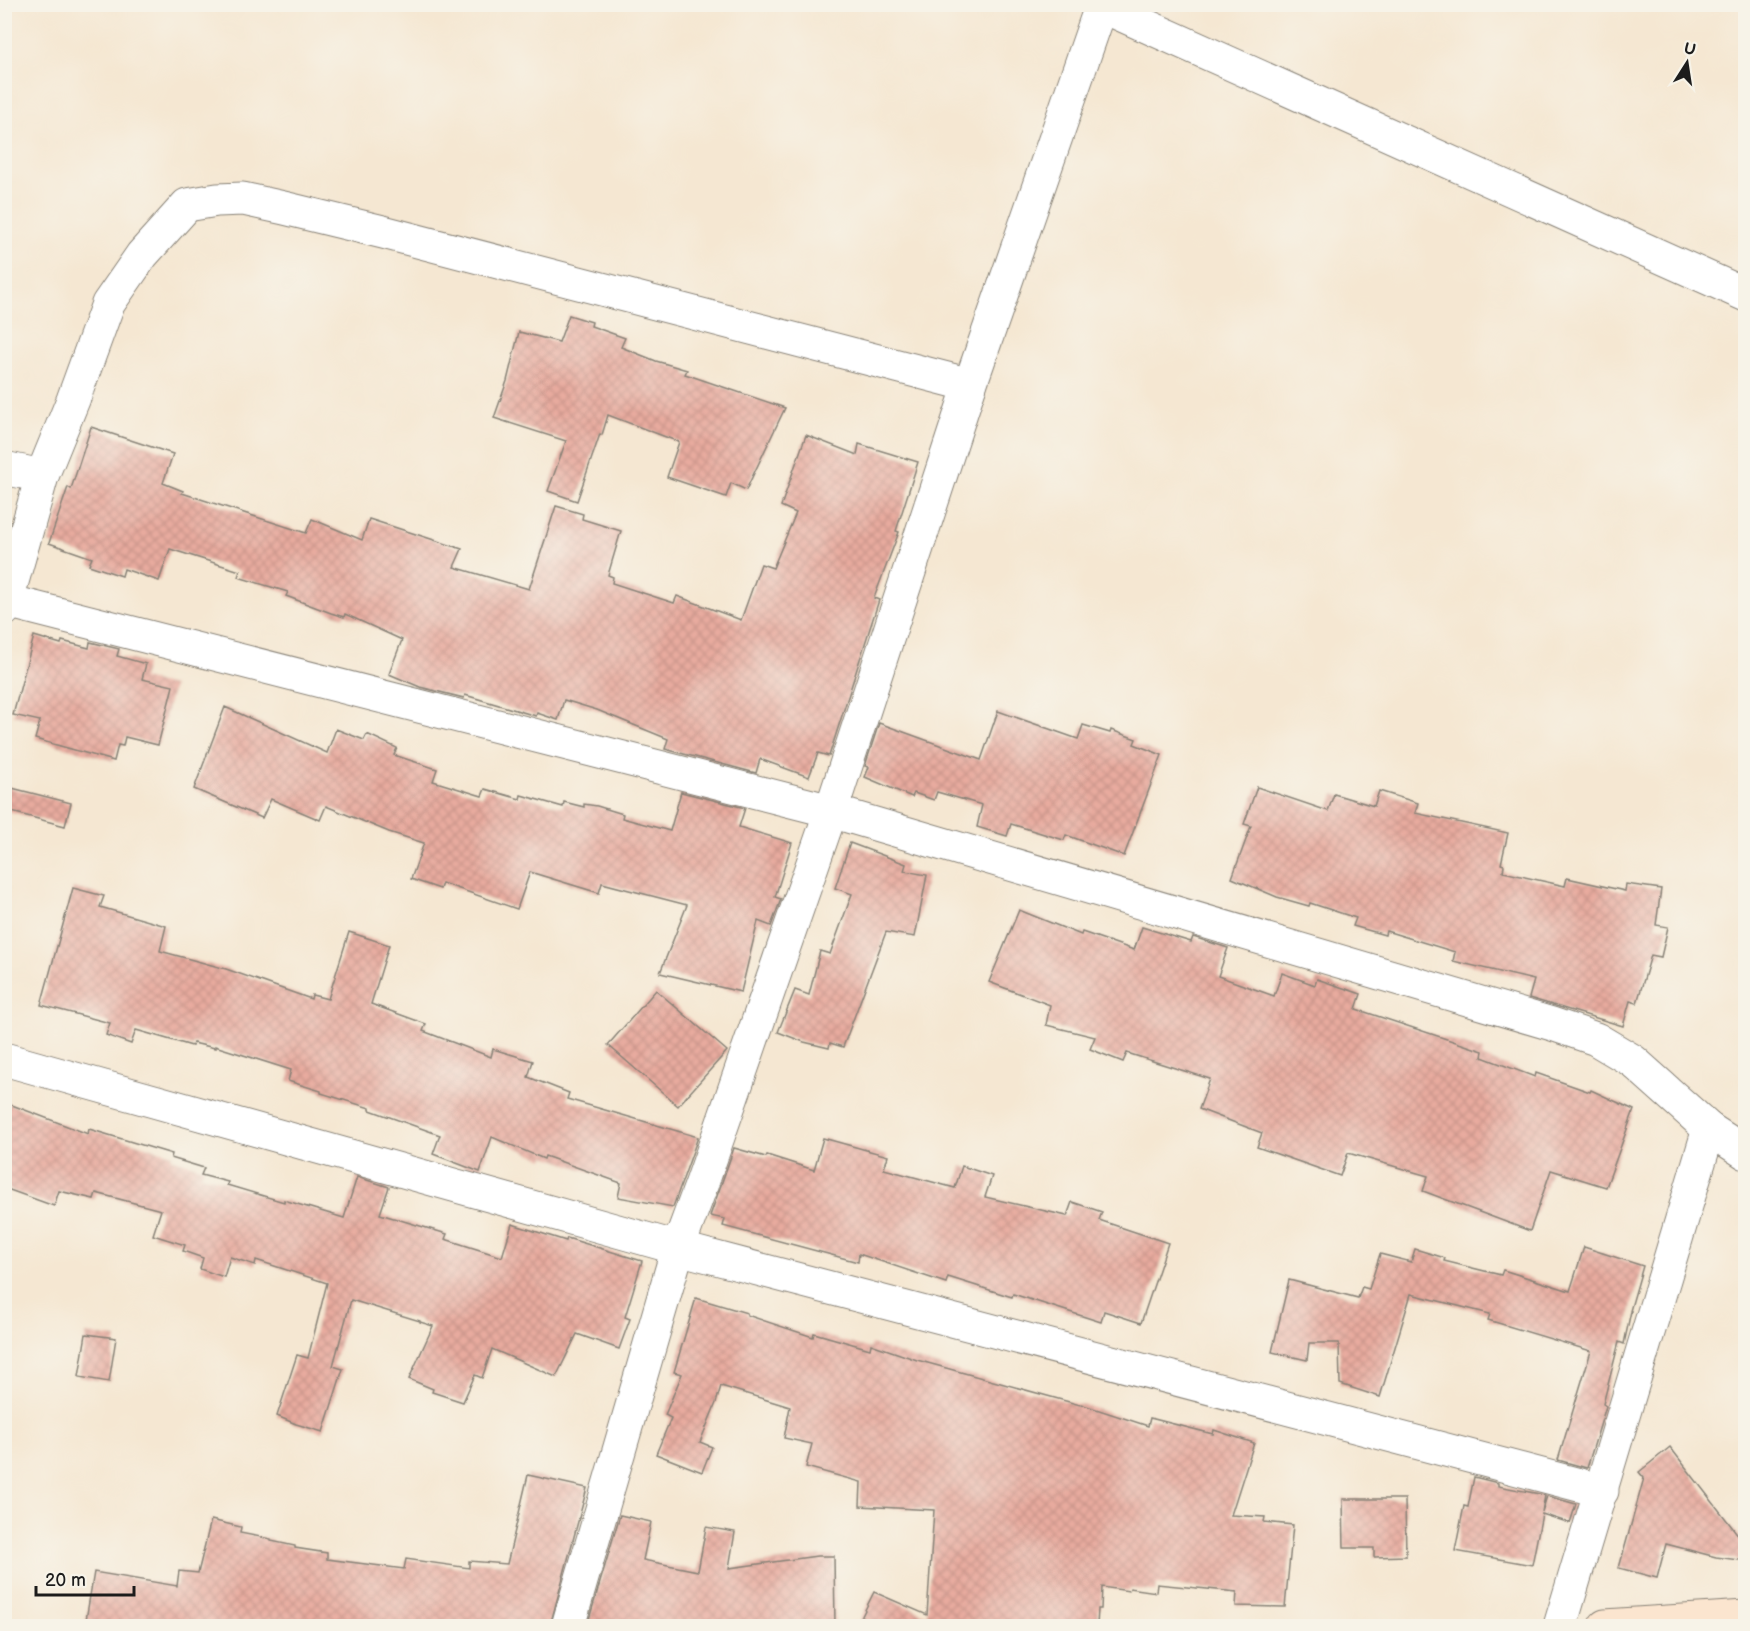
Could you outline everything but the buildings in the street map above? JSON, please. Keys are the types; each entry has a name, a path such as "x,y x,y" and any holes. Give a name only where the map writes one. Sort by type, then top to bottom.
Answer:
{"main road":[{"path":"1605,1626 1746,1617"}],"street":[{"path":"568,1626 678,1248 831,811 970,385 1102,5 1746,295"},
{"path":"970,385 383,232 243,199 187,205 142,255 108,304 42,476 6,605 831,811 1596,1038 1633,1061 1709,1129 1746,1153"},
{"path":"4,468 42,476"},
{"path":"4,1059 678,1248 1602,1491"},
{"path":"1560,1626 1709,1129"}]}
